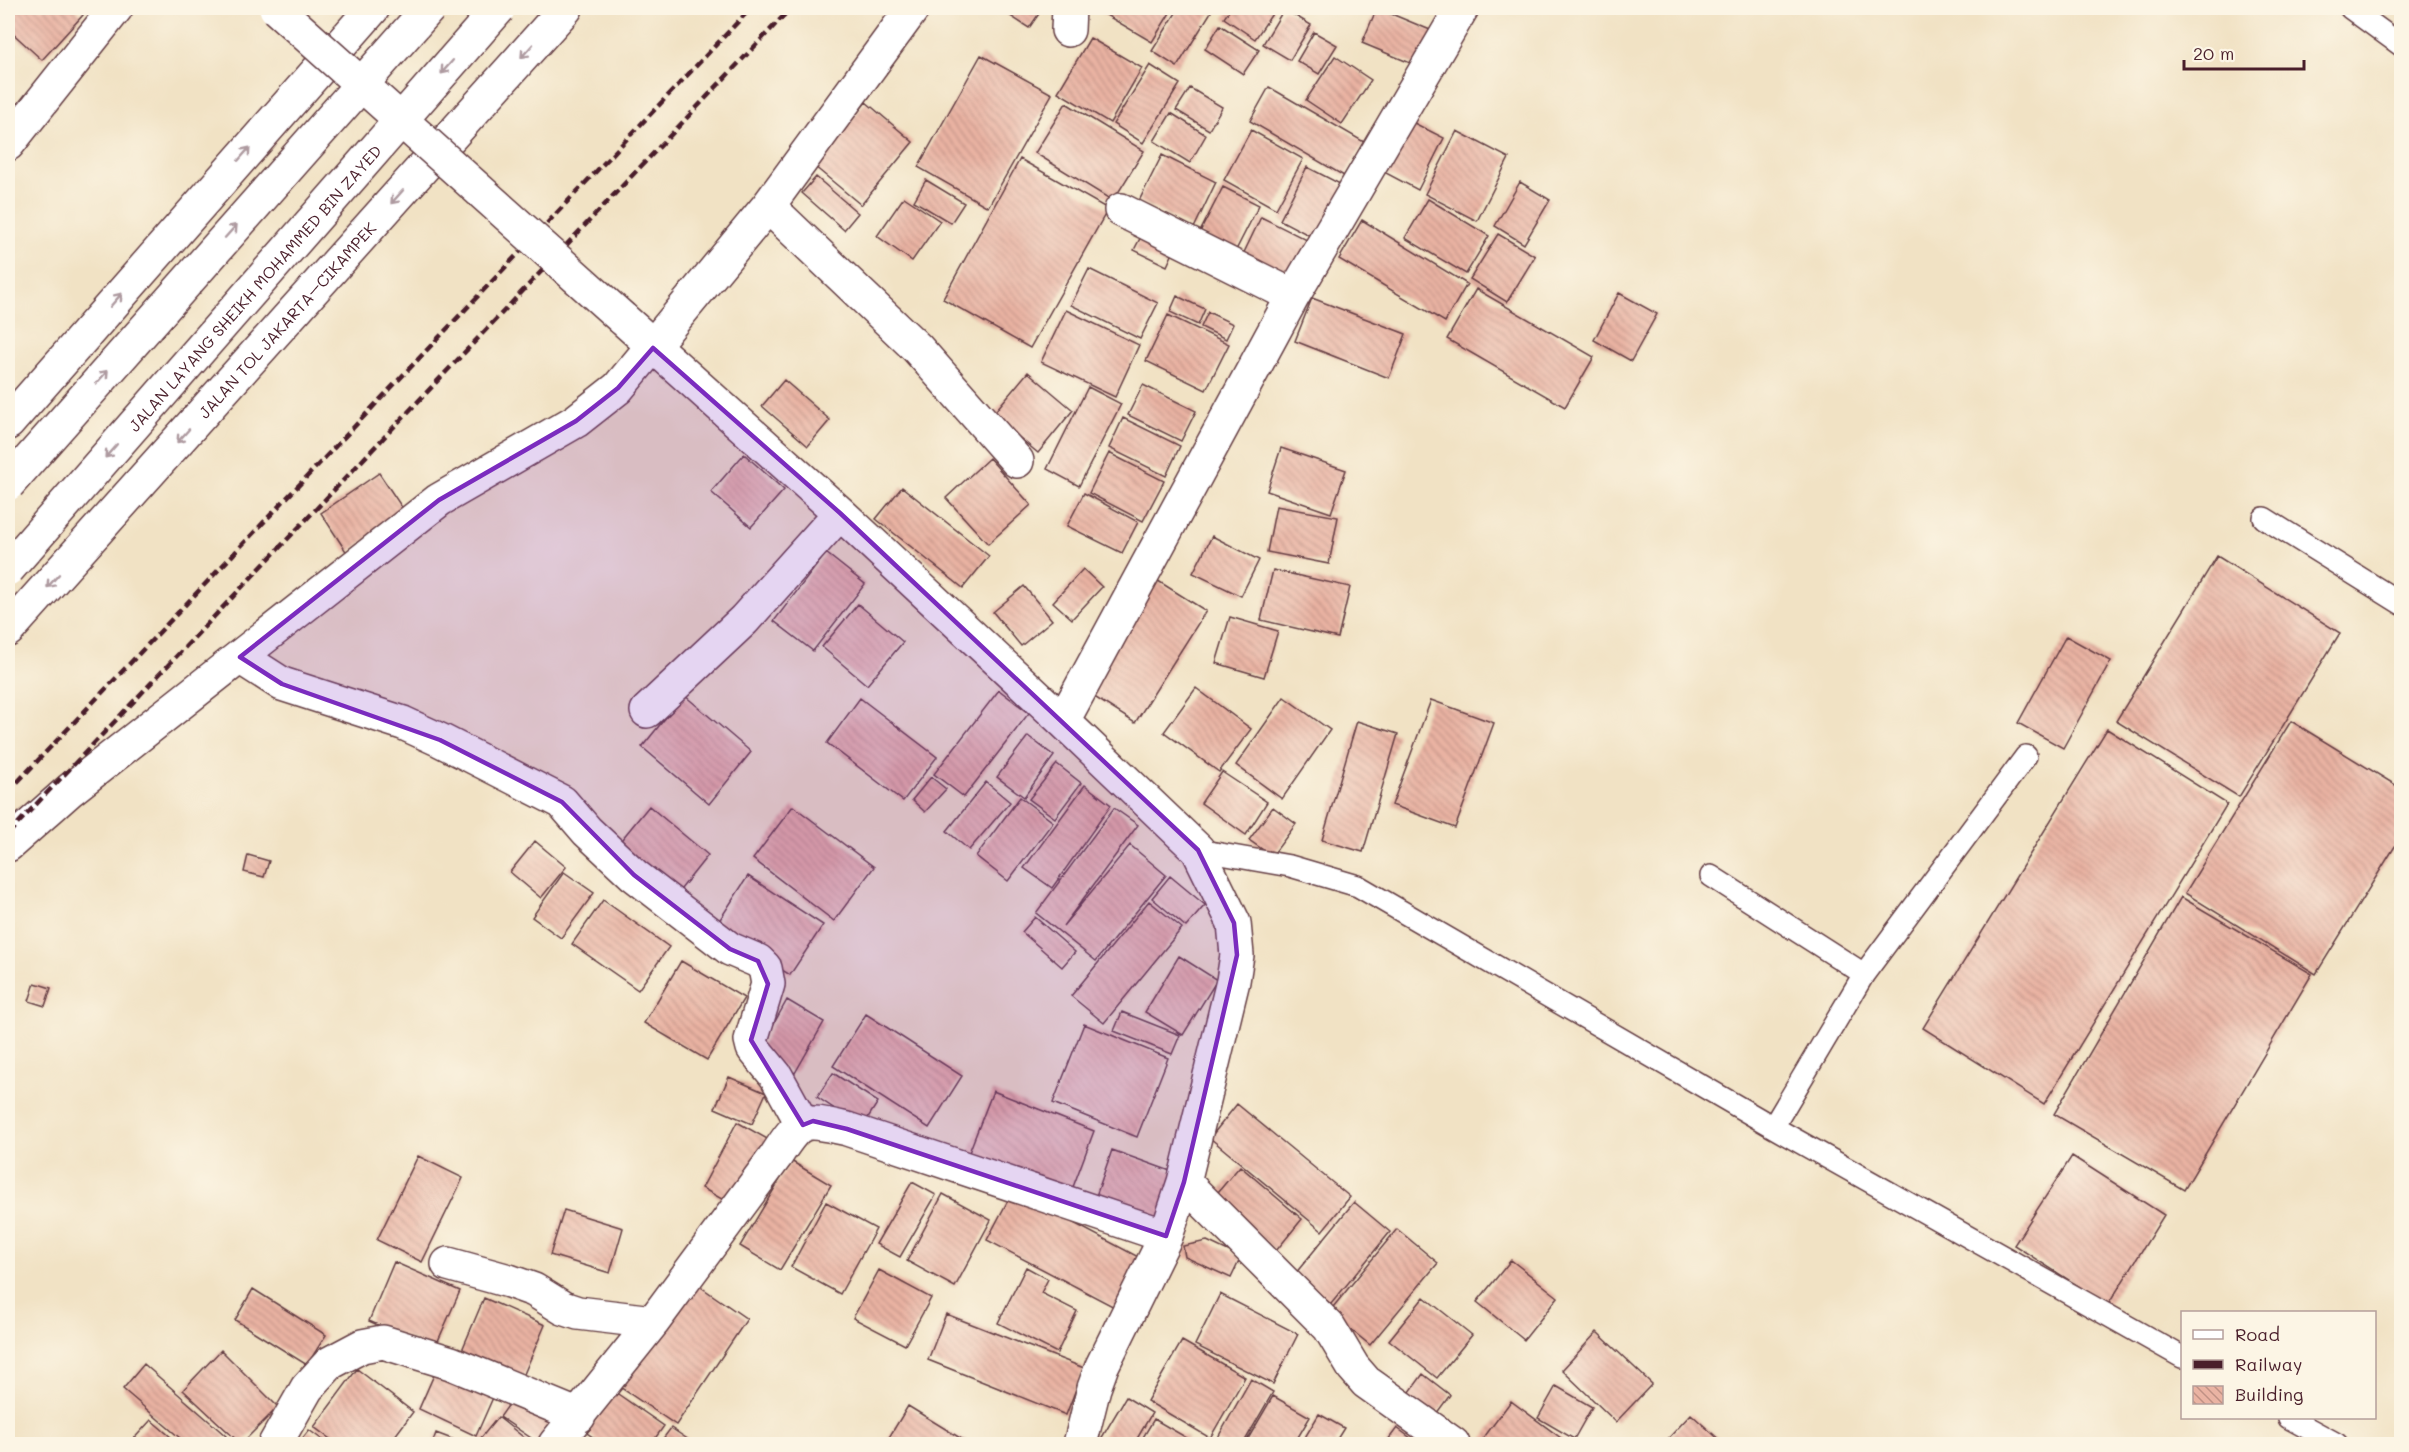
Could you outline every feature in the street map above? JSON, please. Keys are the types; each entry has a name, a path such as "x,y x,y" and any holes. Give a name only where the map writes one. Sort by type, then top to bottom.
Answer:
{"main road":[{"path":"8,144 116,8"},
{"path":"276,8 653,348 840,513 1198,850 1234,923 1237,955 1233,981 1184,1182 1166,1236 1102,1366 1080,1444"},
{"path":"8,423 373,8"},
{"path":"8,484 429,8"},
{"name":"JALAN LAYANG SHEIKH MOHAMMED BIN ZAYED","path":"8,569 499,8"},
{"name":"JALAN TOL JAKARTA–CIKAMPEK","path":"8,630 566,8"},
{"path":"8,845 70,790 439,501 576,421 618,388 768,206 913,8"},
{"path":"1063,721 1293,296 1462,8"},
{"path":"768,206 917,348 1017,461"},
{"path":"1121,210 1293,296"},
{"path":"647,711 744,620 840,513"},
{"path":"240,657 282,684 422,731 562,802 587,831 634,875 730,949 758,961 765,968 768,984 751,1041 753,1048 776,1076 803,1125"},
{"path":"555,1444 653,1323 776,1156 793,1129 813,1121 847,1129 1166,1236"},
{"path":"1184,1182 1329,1327 1353,1367 1366,1382 1453,1444"},
{"path":"448,1264 534,1290 564,1308 578,1313 653,1323"},
{"path":"274,1444 307,1388 330,1363 362,1346 383,1341 451,1363 579,1416"}],"lane":[{"path":"2350,8 2402,46"},
{"path":"2264,518 2402,604"},
{"path":"1773,1127 1863,974 2026,756"},
{"path":"1198,850 1290,866 1359,886 1773,1127 2181,1357"},
{"path":"1711,876 1863,974"},
{"path":"2291,1419 2337,1444"}],"highlighted area":[{"path":"653,348 840,513 1198,850 1234,923 1237,955 1184,1182 1166,1236 847,1129 813,1121 803,1125 751,1040 768,984 758,961 730,949 634,875 562,802 440,740 282,684 240,657 439,500 576,421 618,388"}],"building":[{"path":"8,8 74,8 83,15 42,60 8,29"},
{"path":"998,8 1043,8 1029,28"},
{"path":"1094,8 1173,8 1152,42"},
{"path":"1179,8 1204,8 1211,12 1177,67 1152,51"},
{"path":"1231,8 1276,8 1255,39 1224,18"},
{"path":"1377,8 1435,32 1420,67 1362,43"},
{"path":"1284,9 1311,25 1290,60 1263,44"},
{"path":"1220,25 1259,50 1243,74 1205,49"},
{"path":"1314,32 1337,45 1319,74 1297,61"},
{"path":"1090,38 1142,68 1110,123 1058,92"},
{"path":"981,55 1052,94 988,207 918,167"},
{"path":"1335,56 1371,80 1342,124 1306,100"},
{"path":"1150,65 1180,84 1143,143 1113,124"},
{"path":"1269,87 1364,142 1344,176 1250,121"},
{"path":"1190,88 1222,107 1209,130 1176,110"},
{"path":"866,102 913,142 861,205 814,166"},
{"path":"1066,103 1144,151 1113,201 1035,153"},
{"path":"1171,113 1206,135 1190,163 1154,141"},
{"path":"1410,121 1444,138 1418,190 1384,172"},
{"path":"1251,130 1303,159 1276,209 1224,180"},
{"path":"1457,131 1509,158 1477,221 1425,194"},
{"path":"1162,155 1216,182 1194,228 1139,201"},
{"path":"1020,159 1108,209 1030,348 943,299"},
{"path":"1307,167 1344,186 1316,239 1280,220"},
{"path":"816,177 858,213 844,230 802,193"},
{"path":"926,180 964,203 951,223 914,201"},
{"path":"1520,182 1550,200 1524,244 1495,226"},
{"path":"1223,187 1259,205 1235,252 1199,234"},
{"path":"904,197 940,221 912,261 877,236"},
{"path":"1428,199 1489,236 1466,274 1405,238"},
{"path":"1261,217 1311,242 1288,288 1239,263"},
{"path":"1362,220 1467,284 1445,322 1339,259"},
{"path":"1145,229 1177,244 1167,266 1134,250"},
{"path":"1498,234 1535,256 1507,302 1470,279"},
{"path":"1089,269 1158,303 1140,339 1071,305"},
{"path":"1476,289 1594,357 1565,407 1447,339"},
{"path":"1619,293 1657,314 1631,361 1594,340"},
{"path":"1177,296 1205,309 1198,325 1170,312"},
{"path":"1312,298 1406,334 1389,378 1295,341"},
{"path":"1066,310 1139,345 1115,397 1041,362"},
{"path":"1208,312 1233,324 1226,339 1201,327"},
{"path":"1168,315 1229,344 1206,390 1146,361"},
{"path":"1028,372 1073,410 1038,453 992,415"},
{"path":"784,380 830,420 808,446 762,406"},
{"path":"1143,385 1196,411 1181,441 1128,415"},
{"path":"1088,387 1121,404 1079,486 1047,469"},
{"path":"1123,418 1180,446 1166,476 1109,448"},
{"path":"1281,448 1346,470 1331,513 1267,491"},
{"path":"1109,453 1164,481 1143,521 1089,493"},
{"path":"744,454 784,490 751,527 711,492"},
{"path":"989,458 1031,505 988,544 946,498"},
{"path":"379,473 405,512 347,553 321,513"},
{"path":"902,487 989,556 963,588 876,519"},
{"path":"1084,493 1138,522 1122,553 1067,526"},
{"path":"1276,506 1338,517 1329,564 1267,552"},
{"path":"1212,536 1259,560 1241,596 1193,573"},
{"path":"826,553 865,584 813,651 774,621"},
{"path":"2217,556 2340,633 2239,797 2116,721"},
{"path":"1083,569 1102,587 1072,619 1053,602"},
{"path":"1273,570 1350,587 1338,638 1261,620"},
{"path":"1155,579 1206,611 1135,723 1085,691"},
{"path":"1024,586 1052,620 1021,646 993,612"},
{"path":"858,604 903,642 867,685 822,647"},
{"path":"1230,617 1278,631 1264,677 1216,663"},
{"path":"2066,636 2111,661 2063,748 2018,723"},
{"path":"1196,688 1251,729 1219,772 1164,732"},
{"path":"999,690 1029,713 964,797 934,774"},
{"path":"684,695 751,752 709,804 642,747"},
{"path":"1284,697 1330,730 1282,799 1236,765"},
{"path":"860,698 937,757 903,801 827,743"},
{"path":"1431,700 1494,723 1455,828 1392,805"},
{"path":"1357,721 1398,734 1363,852 1322,840"},
{"path":"2291,721 2402,789 2402,835 2316,974 2185,893"},
{"path":"2107,729 2227,804 2044,1104 1923,1028"},
{"path":"1028,736 1054,756 1024,797 997,777"},
{"path":"1057,764 1081,783 1055,818 1029,799"},
{"path":"1222,772 1267,802 1246,835 1201,803"},
{"path":"931,777 946,789 925,812 912,800"},
{"path":"986,782 1010,802 969,850 947,831"},
{"path":"1085,785 1111,805 1052,888 1024,868"},
{"path":"1020,797 1053,822 1008,881 976,856"},
{"path":"649,806 708,855 677,894 618,844"},
{"path":"793,806 874,867 834,921 753,859"},
{"path":"1273,807 1296,824 1272,856 1249,840"},
{"path":"1114,808 1138,825 1063,926 1130,845 1166,875 1096,961 1036,913"},
{"path":"535,841 566,867 541,898 510,872"},
{"path":"248,855 269,861 264,877 244,872"},
{"path":"564,872 594,893 561,938 532,917"},
{"path":"748,876 823,925 790,975 715,927"},
{"path":"1170,876 1205,905 1186,927 1152,898"},
{"path":"2181,897 2312,974 2184,1190 2054,1114"},
{"path":"603,900 669,947 638,990 572,944"},
{"path":"1149,901 1182,928 1104,1023 1071,996"},
{"path":"1035,917 1075,952 1062,967 1022,932"},
{"path":"1179,956 1217,980 1183,1035 1145,1012"},
{"path":"681,961 744,998 707,1060 644,1023"},
{"path":"35,983 51,988 45,1006 29,1001"},
{"path":"787,1000 824,1022 795,1073 758,1052"},
{"path":"1122,1012 1180,1035 1172,1054 1114,1031"},
{"path":"866,1014 962,1076 929,1128 833,1066"},
{"path":"1084,1024 1168,1058 1137,1137 1053,1103"},
{"path":"833,1073 878,1102 862,1127 817,1097"},
{"path":"729,1077 766,1093 752,1124 715,1108"},
{"path":"993,1091 1094,1131 1070,1195 968,1155"},
{"path":"1237,1104 1350,1197 1322,1231 1210,1138"},
{"path":"737,1122 771,1141 736,1207 702,1188"},
{"path":"1112,1150 1176,1173 1158,1225 1094,1202"},
{"path":"418,1156 463,1178 422,1262 377,1240"},
{"path":"2072,1156 2164,1215 2108,1305 2014,1245"},
{"path":"791,1161 831,1185 780,1270 740,1246"},
{"path":"1240,1166 1302,1219 1276,1251 1213,1198"},
{"path":"912,1182 936,1195 900,1257 876,1244"},
{"path":"1013,1191 1146,1261 1120,1310 987,1240"},
{"path":"943,1194 991,1220 955,1287 907,1261"},
{"path":"826,1202 876,1229 840,1294 791,1267"},
{"path":"1354,1202 1390,1232 1331,1304 1295,1274"},
{"path":"564,1210 623,1228 610,1273 550,1255"},
{"path":"1397,1229 1438,1263 1370,1345 1329,1312"},
{"path":"1207,1241 1241,1257 1231,1278 1185,1257 1183,1246"},
{"path":"1511,1260 1558,1297 1524,1340 1477,1302"},
{"path":"394,1262 460,1291 434,1350 369,1321"},
{"path":"1026,1267 1048,1279 1041,1293 1077,1311 1057,1353 998,1323"},
{"path":"879,1270 931,1298 905,1345 853,1318"},
{"path":"692,1281 747,1319 676,1425 620,1387"},
{"path":"253,1289 326,1335 307,1365 235,1320"},
{"path":"1220,1294 1298,1334 1273,1384 1195,1345"},
{"path":"1424,1297 1472,1335 1437,1378 1389,1340"},
{"path":"484,1298 545,1325 518,1388 457,1362"},
{"path":"946,1314 1084,1368 1066,1415 928,1360"},
{"path":"1597,1332 1652,1384 1616,1422 1562,1370"},
{"path":"1182,1341 1245,1377 1210,1438 1147,1401"},
{"path":"221,1350 278,1407 241,1444 183,1390"},
{"path":"144,1364 226,1436 219,1444 187,1444 123,1389"},
{"path":"437,1368 495,1393 476,1436 419,1409"},
{"path":"357,1369 413,1412 389,1444 337,1444 314,1427"},
{"path":"1423,1374 1450,1395 1431,1421 1404,1400"},
{"path":"1251,1379 1273,1392 1243,1444 1222,1444 1216,1441"},
{"path":"1556,1386 1592,1407 1574,1439 1538,1418"},
{"path":"615,1392 664,1426 651,1444 603,1444 587,1433"},
{"path":"517,1393 554,1418 537,1442 500,1417"},
{"path":"1273,1396 1310,1417 1294,1444 1245,1444"},
{"path":"1126,1397 1152,1413 1134,1444 1098,1444"},
{"path":"1511,1401 1569,1444 1479,1444"},
{"path":"908,1406 970,1444 885,1444"},
{"path":"1319,1414 1344,1428 1334,1444 1301,1444"},
{"path":"1691,1414 1724,1444 1663,1444"},
{"path":"498,1417 532,1444 476,1444"},
{"path":"1154,1419 1187,1438 1183,1444 1139,1444"},
{"path":"151,1420 179,1444 129,1444"},
{"path":"671,1428 695,1444 659,1444"},
{"path":"1397,1428 1419,1444 1385,1444"},
{"path":"309,1430 328,1444 298,1444"},
{"path":"436,1433 465,1444 432,1444"}],"railway":[{"path":"8,792 751,8"},
{"path":"8,834 791,8"}]}
